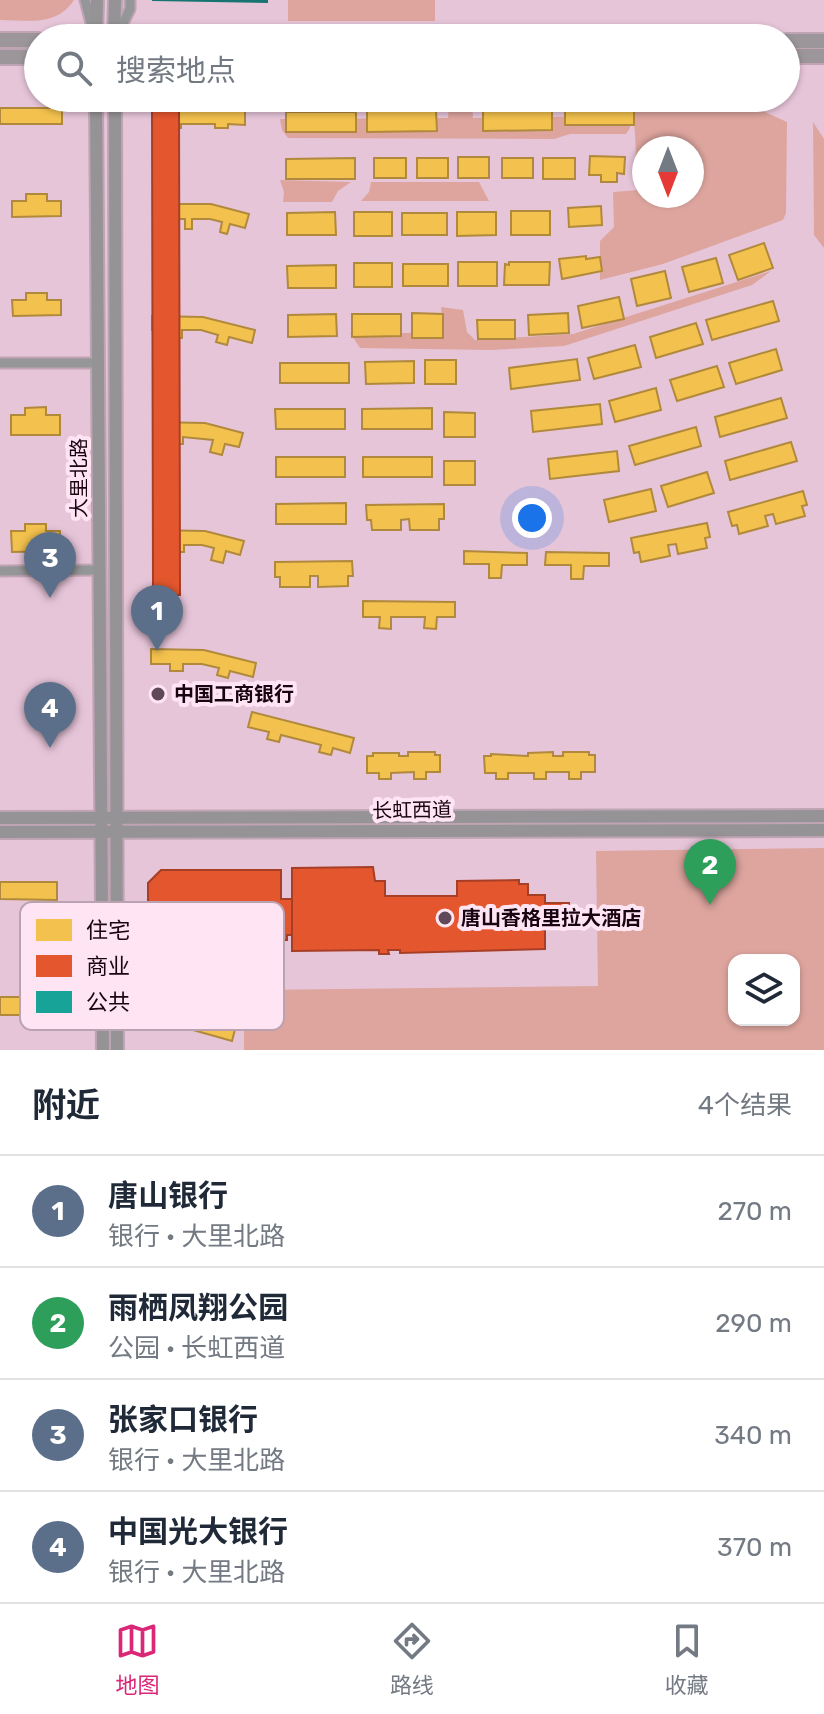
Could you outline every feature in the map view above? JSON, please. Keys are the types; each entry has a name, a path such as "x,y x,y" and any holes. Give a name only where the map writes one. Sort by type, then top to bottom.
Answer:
{"main road":[{"path":"96,24 97,0"},
{"path":"115,0 115,24"},
{"path":"0,40 24,40"},
{"path":"800,41 824,41"},
{"path":"800,56 824,56"},
{"path":"0,57 24,57"},
{"name":"大里北路","path":"96,112 99,570 108,817"},
{"name":"大里北路","path":"106,902 115,112"},
{"name":"长虹西道","path":"0,818 824,816"},
{"name":"长虹西道","path":"0,832 824,830"},
{"name":"大里北路","path":"108,831 111,902"},
{"name":"大里北路","path":"103,1030 103,1050"},
{"name":"大里北路","path":"116,1030 117,1050"}],"street":[{"path":"85,0 92,24"},
{"path":"122,24 130,9 130,0"},
{"path":"0,363 98,363"},
{"path":"0,571 99,570"}],"shaded area":[{"path":"0,0 74,0 59,15 31,21 0,20"},
{"path":"288,0 435,0 435,21 288,21"},
{"path":"448,112 473,112 473,118 630,116 630,128 626,134 570,134 554,139 288,138 282,130 280,119 448,118"},
{"path":"634,112 765,112 787,122 786,213 783,220 663,264 600,280 600,241 614,227 613,192 632,190 632,208 704,208 704,136 635,136"},
{"path":"813,122 824,139 824,248 814,235"},
{"path":"280,180 351,182 338,191 332,202 283,202"},
{"path":"371,182 479,182 489,201 361,201 369,192"},
{"path":"771,271 752,285 564,346 491,350 360,348 350,333 444,333 441,307 463,310 467,332 475,340 573,334"},
{"path":"824,848 824,1050 244,1050 244,1030 284,1030 284,990 598,986 596,851"}],"building: 住宅":[{"path":"0,108 24,108 24,112 62,112 62,124 0,124"},
{"path":"152,112 245,112 245,125 228,124 228,128 215,128 215,124 181,124 181,128 169,128 169,124 152,124"},
{"path":"286,112 356,112 356,132 286,132"},
{"path":"367,112 436,112 437,131 367,132"},
{"path":"483,112 552,112 552,130 483,131"},
{"path":"565,112 634,112 634,125 565,125"},
{"path":"590,156 625,157 624,174 617,173 617,182 601,182 601,175 589,175"},
{"path":"458,157 489,157 489,178 458,178"},
{"path":"355,158 355,179 286,179 286,159"},
{"path":"374,158 406,158 406,178 374,178"},
{"path":"417,158 448,158 448,178 417,178"},
{"path":"502,158 533,158 533,178 502,178"},
{"path":"543,158 575,158 575,179 543,179"},
{"path":"26,194 47,194 47,201 61,201 61,216 12,217 12,201 26,201"},
{"path":"172,204 211,204 249,214 245,228 230,224 227,234 220,232 222,222 210,219 192,219 192,229 185,229 185,219 172,219"},
{"path":"601,206 602,225 569,227 568,208"},
{"path":"511,211 550,211 550,235 511,235"},
{"path":"335,212 336,235 287,235 287,213"},
{"path":"354,212 392,212 392,236 354,236"},
{"path":"457,212 496,212 496,235 457,236"},
{"path":"402,213 447,213 447,235 402,235"},
{"path":"764,243 773,268 738,280 729,255"},
{"path":"586,256 586,259 600,257 602,271 562,279 559,259"},
{"path":"716,258 723,283 689,292 682,267"},
{"path":"458,262 497,262 497,286 458,286"},
{"path":"509,262 550,262 549,285 504,285 505,264 509,265"},
{"path":"354,263 392,263 392,287 354,287"},
{"path":"403,264 448,264 448,286 403,286"},
{"path":"336,265 336,288 288,288 287,266"},
{"path":"665,271 671,298 637,306 631,279"},
{"path":"26,293 47,293 47,300 61,300 61,315 13,316 12,300 26,300"},
{"path":"619,297 624,319 582,328 578,306"},
{"path":"773,301 779,321 712,340 706,320"},
{"path":"412,313 443,314 443,338 412,338"},
{"path":"568,313 569,333 529,335 528,315"},
{"path":"336,314 337,336 288,337 288,315"},
{"path":"352,314 401,314 401,336 352,337"},
{"path":"152,316 203,317 255,330 252,343 229,337 227,345 216,342 218,335 201,330 182,330 182,338 170,337 170,330 152,330"},
{"path":"477,320 515,320 515,339 478,339"},
{"path":"696,323 703,344 656,358 650,337"},
{"path":"635,345 641,367 594,379 588,358"},
{"path":"776,349 782,370 736,384 729,363"},
{"path":"577,359 580,380 511,389 509,368"},
{"path":"425,360 456,360 456,384 425,384"},
{"path":"414,361 414,383 366,384 365,362"},
{"path":"280,363 349,363 349,383 280,383"},
{"path":"717,366 724,387 677,401 670,380"},
{"path":"656,388 661,410 615,422 609,401"},
{"path":"781,398 787,418 720,437 715,417"},
{"path":"600,404 602,424 533,432 531,411"},
{"path":"46,407 46,415 60,415 60,435 11,435 11,415 25,415 25,408"},
{"path":"432,408 432,429 362,429 362,409"},
{"path":"275,409 345,409 345,429 276,429"},
{"path":"444,412 475,413 475,437 444,437"},
{"path":"153,422 205,423 243,433 239,447 225,444 222,455 210,452 213,440 183,437 183,444 172,444 172,437 153,437"},
{"path":"696,427 701,446 635,465 629,446"},
{"path":"791,442 797,461 730,480 725,461"},
{"path":"617,451 619,471 550,479 548,459"},
{"path":"276,457 345,457 345,477 276,477"},
{"path":"363,457 432,457 432,477 363,477"},
{"path":"444,461 475,461 475,485 444,485"},
{"path":"707,472 714,493 668,507 661,486"},
{"path":"651,489 656,511 609,522 604,500"},
{"path":"803,491 807,505 802,506 805,516 776,524 773,514 765,516 768,526 739,534 737,525 732,526 728,512"},
{"path":"346,503 346,524 276,524 276,504"},
{"path":"444,504 444,519 439,519 439,530 410,530 409,519 401,520 401,530 372,530 371,520 367,520 366,505"},
{"path":"707,523 710,537 705,538 707,548 678,554 676,544 668,545 670,556 641,562 639,552 634,553 631,538"},
{"path":"25,524 46,524 46,531 60,531 60,551 12,552 11,531 25,531"},
{"path":"154,530 205,531 244,541 240,555 226,551 223,563 211,560 214,548 184,545 184,552 172,552 172,545 154,545"},
{"path":"464,551 527,553 527,565 502,565 501,578 489,578 489,564 464,564"},
{"path":"546,552 609,553 609,566 584,566 583,579 571,579 571,565 545,565"},
{"path":"352,561 353,576 348,576 348,586 318,587 318,576 310,576 310,587 280,587 280,577 275,577 275,562"},
{"path":"363,601 455,602 455,617 437,617 436,629 424,628 425,617 391,617 391,629 379,628 380,617 363,617"},
{"path":"151,649 204,650 256,663 253,677 230,671 228,678 217,675 219,668 202,664 183,664 183,671 170,671 170,664 151,664"},
{"path":"252,712 354,738 350,753 333,748 331,755 319,752 321,745 281,735 279,742 267,739 269,732 248,727"},
{"path":"408,752 435,752 435,755 440,755 440,772 426,772 426,779 414,779 414,772 391,773 391,779 379,779 379,773 367,773 367,756 373,756 373,753 399,753 399,756 408,756"},
{"path":"553,752 553,756 563,756 563,752 589,752 589,755 595,755 595,772 581,772 581,779 569,779 569,772 546,772 546,779 534,779 534,773 508,773 508,779 496,779 496,773 485,773 484,756 528,756 528,753"},
{"path":"0,882 57,882 57,900 0,899"},
{"path":"0,997 20,997 20,1015 0,1015"},
{"path":"193,1030 235,1030 232,1041"}],"building: 商业":[{"path":"152,112 179,112 180,595 153,595"},
{"path":"373,867 375,881 385,881 385,896 457,896 457,881 519,880 519,884 528,884 528,895 545,895 545,903 569,903 569,914 561,914 561,923 545,924 545,949 400,953 400,950 388,950 389,954 379,954 379,950 292,951 292,868"},
{"path":"161,870 281,870 281,899 292,899 292,935 287,935 287,940 284,940 284,902 148,902 148,883"}],"building: 公共":[{"path":"152,0 267,0 267,2"}],"place":[{"name":"张家口银行","path":"50,598"},
{"name":"唐山银行","path":"157,651"},
{"name":"中国工商银行","path":"158,694"},
{"name":"中国光大银行","path":"50,748"},
{"name":"雨栖凤翔公园","path":"710,905"},
{"name":"唐山香格里拉大酒店","path":"445,918"}]}
